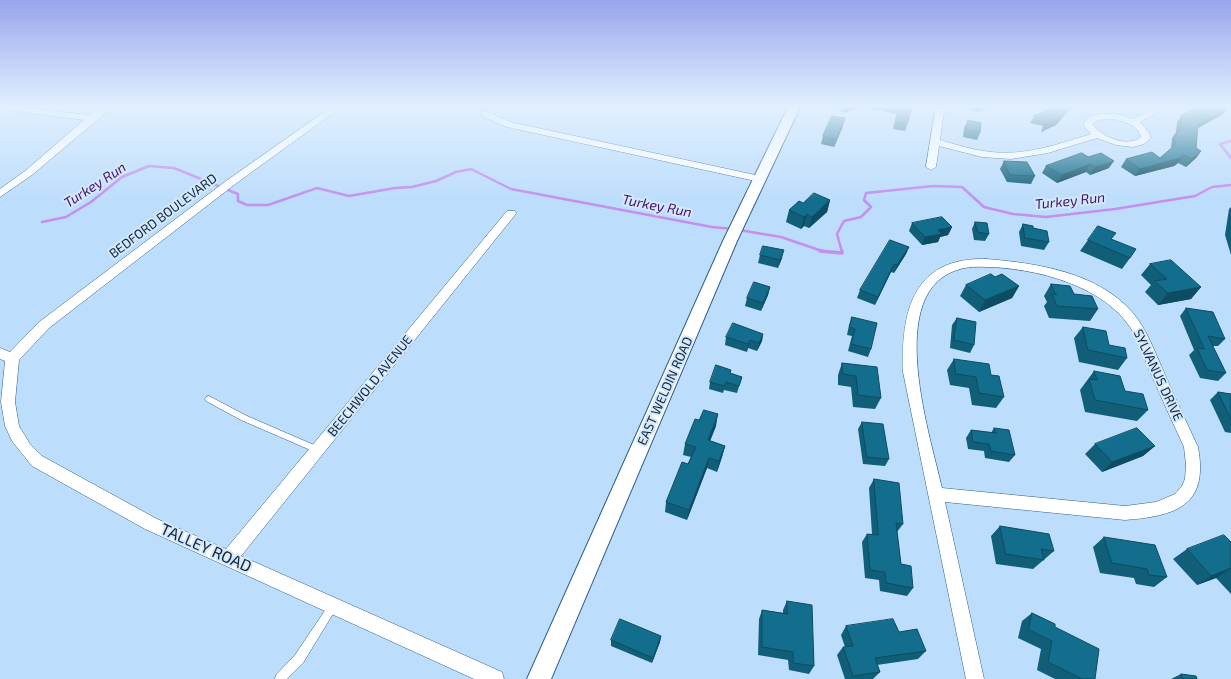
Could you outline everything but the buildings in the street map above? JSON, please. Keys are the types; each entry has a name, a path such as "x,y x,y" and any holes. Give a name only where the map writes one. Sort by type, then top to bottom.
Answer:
{"street":[{"path":"0,194 25,176 69,137"},
{"name":"BEDFORD BOULEVARD","path":"6,355 218,192 295,137"},
{"path":"566,137 760,178"},
{"name":"EAST WELDIN ROAD","path":"539,679 730,241 780,137"},
{"path":"931,167 936,137"},
{"path":"935,142 998,156 1023,155 1091,137"},
{"path":"1102,137 1116,142 1130,144 1140,142 1146,137"},
{"name":"BEECHWOLD AVENUE","path":"229,558 511,213"},
{"name":"SYLVANUS DRIVE","path":"937,494 1125,513 1148,512 1178,502 1193,482 1194,458 1139,330 1124,311 1099,292 1062,275 1041,270 999,264 962,264 949,268 937,275 918,301 911,325 908,352 910,372 975,679"},
{"name":"TALLEY ROAD","path":"6,355 8,416 17,439 24,449 37,461 151,524 495,679"}],"lane":[{"path":"209,399 244,418 318,450"},
{"path":"280,679 299,659 333,606"}],"waterway":[{"name":"Turkey Run","path":"1231,141 1220,144 1231,158"},
{"name":"Turkey Run","path":"42,222 66,217 91,202 122,177 149,166 174,168 238,194 238,201 247,205 268,205 317,188 349,196 395,188 412,187 436,181 456,172 471,169 511,189 712,227 733,229"},
{"name":"Turkey Run","path":"842,252 837,234 844,221 861,217 871,207 864,200 866,193 933,186 962,187 984,207 1013,214 1046,217 1115,209 1195,196 1212,187 1231,185"},
{"name":"Turkey Run","path":"739,230 781,237 823,251"},
{"name":"Turkey Run","path":"823,251 842,252"}]}
